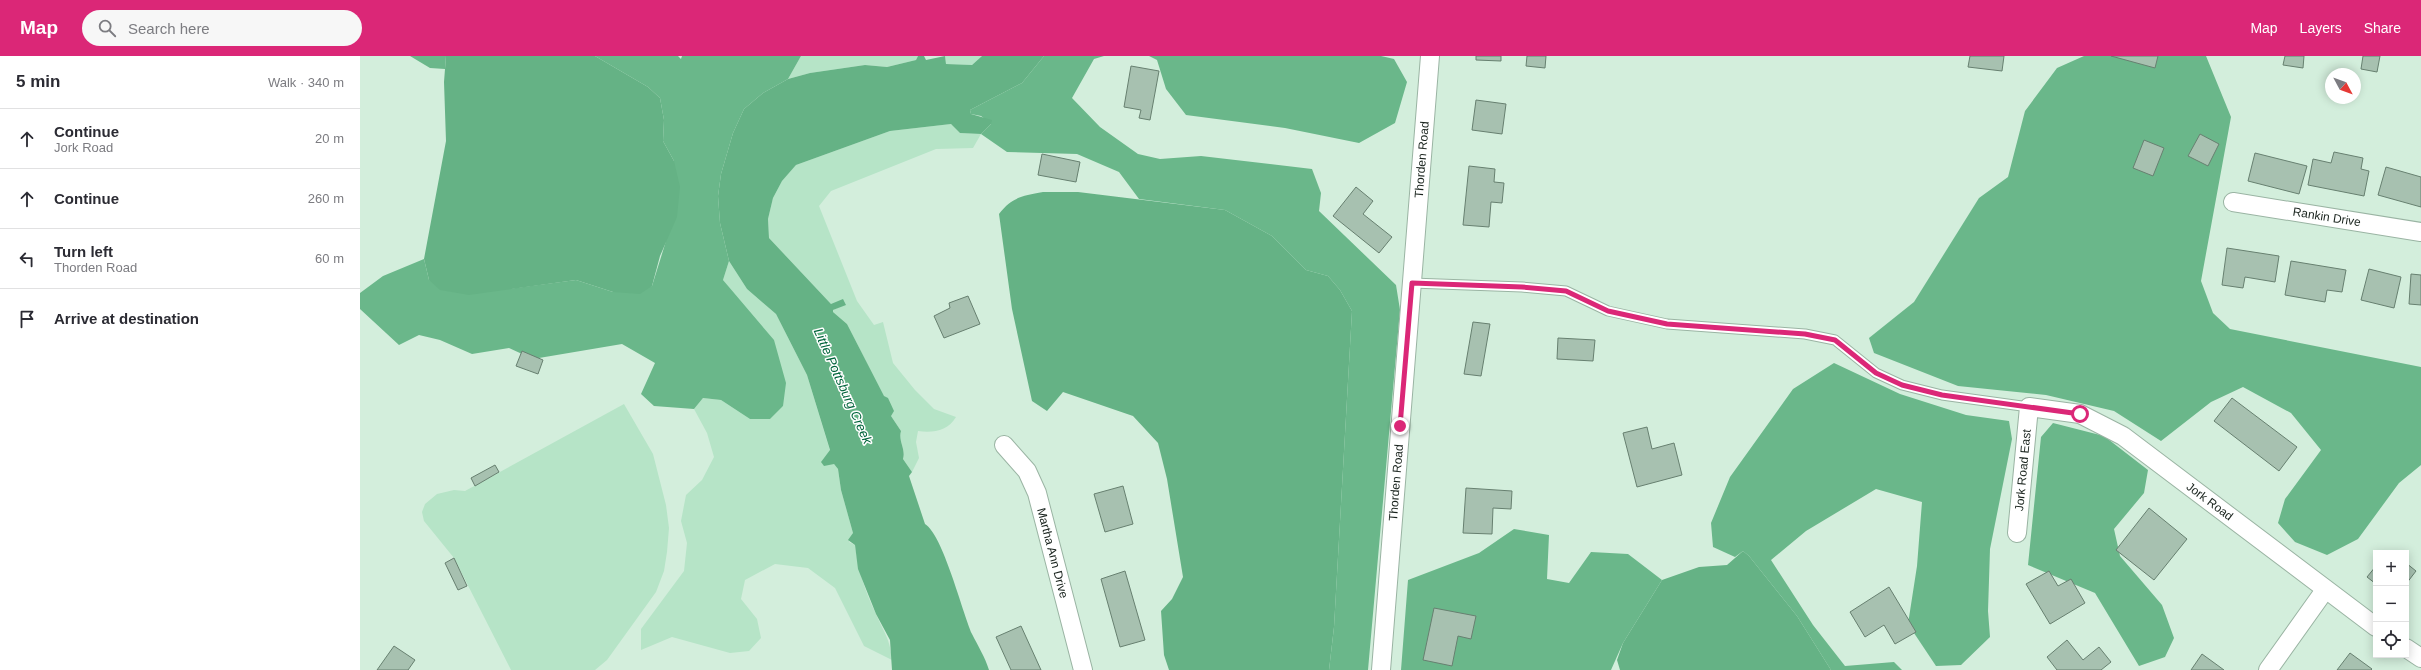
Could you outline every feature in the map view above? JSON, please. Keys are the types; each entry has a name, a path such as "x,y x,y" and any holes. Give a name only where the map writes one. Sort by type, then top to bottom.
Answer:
{"street":[{"name":"Thorden Road","path":"1381,670 1430,56"},
{"name":"Rankin Drive","path":"2233,202 2421,232"},
{"name":"Jork Road East","path":"2017,533 2029,407"},
{"name":"Jork Road","path":"2029,407 2080,414 2123,436 2324,590 2373,625"},
{"name":"Martha Ann Drive","path":"1004,445 1027,471 1038,493 1083,670"},
{"path":"2268,670 2324,590"},
{"path":"2409,650 2421,658"}],"lane":[{"path":"1412,283 1522,287 1566,291 1608,311 1667,324 1805,334 1835,340 1876,373 1902,385 1942,395 2029,407"}],"shaded area":[{"path":"410,56 446,56 445,69 430,68"},
{"path":"595,56 678,56 681,59 682,56 801,56 788,79 763,93 744,109 733,133 721,174 718,196 720,223 729,261 723,280 774,340 786,383 783,406 770,419 750,419 721,400 703,398 694,409 654,406 641,394 655,363 622,344 533,359 509,348 472,354 440,340 419,335 399,345 360,309 360,293 383,276 424,259 429,280 508,289 576,280 613,292 652,286 666,241 674,161 663,141 664,120 660,98 648,87"},
{"path":"801,56 918,56 916,60 887,67 865,65 810,73 788,79"},
{"path":"945,56 982,56 972,65 946,64"},
{"path":"1044,56 1104,56 1094,59 1072,98 1100,127 1138,154 1160,159 1201,156 1312,169 1321,193 1319,211 1396,285 1400,310 1368,670 1329,670 1334,627 1352,311 1340,290 1328,276 1306,270 1272,236 1225,210 1139,199 1119,172 1077,154 1007,152 981,134 991,124 981,116 971,114 970,110 1022,83"},
{"path":"1149,56 1381,56 1394,59 1407,82 1395,123 1359,143 1285,128 1186,115 1166,89 1157,60"},
{"path":"2084,56 2206,56 2231,117 2201,281 2213,313 2230,329 2421,367 2421,465 2399,483 2358,539 2327,555 2295,542 2278,523 2285,499 2321,450 2291,413 2243,387 2211,402 2161,441 2114,411 2046,395 1958,386 1874,353 1869,338 1914,302 1979,198 2008,177 2025,111 2057,68"},
{"path":"951,124 960,133 981,134 973,148 936,149 831,191 819,206 857,301 874,325 883,322 893,363 915,390 934,409 956,417 953,422 940,430 929,432 918,431 916,442 919,458 912,472 903,459 904,452 900,438 901,431 891,416 884,397 847,324 833,312 833,310 846,304 831,304 769,238 768,219 773,198 782,181 796,165 890,131"},
{"path":"729,261 747,289 776,314 807,375 834,464 838,469 841,490 853,533 849,542 855,545 862,580 888,641 892,660 864,646 835,588 808,568 775,564 745,580 741,599 757,619 761,638 749,651 730,653 672,637 641,650 641,629 684,571 687,543 681,521 686,495 702,480 714,457 707,433 694,409 703,398 721,400 750,419 770,419 783,406 740,302 723,280"},
{"path":"1834,363 1900,394 1966,415 2009,421 2012,439 1990,549 1988,611 1990,637 1961,665 1936,666 1908,624 1917,566 1922,502 1876,489 1806,531 1771,560 1813,625 1845,666 1894,662 1902,670 1831,670 1797,616 1749,556 1743,551 1735,557 1713,547 1711,523 1730,477 1793,389"},
{"path":"624,404 653,454 666,505 669,528 667,552 664,571 656,592 607,660 595,670 511,670 454,558 424,521 422,512 425,504 437,494 454,490 465,491"},
{"path":"2053,423 2104,436 2148,470 2144,493 2114,529 2120,556 2162,605 2174,638 2165,657 2139,666 2095,593 2028,565 2041,437"},
{"path":"1514,529 1549,535 1547,579 1569,583 1591,552 1628,554 1662,580 1623,643 1611,670 1401,670 1408,580 1479,553"}],"water":[{"path":"446,56 595,56 648,87 660,98 664,120 663,141 674,161 680,187 677,217 660,256 652,286 640,294 613,292 576,280 469,295 440,290 429,280 424,259 446,141 444,82"},
{"name":"Little Pottsburg Creek","path":"918,56 924,56 926,60 945,56 946,64 972,65 982,56 1044,56 1022,83 970,110 971,114 992,120 991,124 981,134 960,133 951,124 890,131 796,165 782,181 773,198 768,219 769,238 831,304 843,299 846,305 833,310 833,312 847,324 884,396 888,398 894,411 891,416 901,431 900,438 904,452 903,459 912,472 909,476 925,524 932,531 939,543 952,574 972,634 989,670 892,670 890,640 876,614 858,569 855,545 848,540 853,533 841,490 838,469 834,464 824,466 821,462 830,450 807,375 776,314 747,289 729,261 720,223 718,196 721,174 733,133 744,109 763,93 788,79 810,73 865,65 887,67 916,60"},
{"path":"1043,192 1078,192 1225,210 1272,236 1306,270 1328,276 1340,290 1352,311 1334,627 1329,670 1169,670 1164,655 1161,611 1172,599 1183,577 1167,479 1158,443 1133,416 1063,392 1047,411 1032,401 1012,309 999,214 1008,204 1018,198"},
{"path":"1743,551 1749,556 1797,616 1831,670 1620,670 1617,660 1623,643 1662,580 1699,567 1727,565"}],"building":[{"path":"1476,56 1501,56 1501,61 1476,60"},
{"path":"1527,56 1546,56 1545,68 1526,66"},
{"path":"1970,56 2004,56 2002,71 1968,67"},
{"path":"2111,56 2158,56 2155,68"},
{"path":"2285,56 2304,56 2303,68 2283,65"},
{"path":"2363,56 2380,56 2377,72 2361,69"},
{"path":"1131,66 1159,71 1150,120 1139,118 1141,110 1124,107"},
{"path":"1476,100 1506,104 1502,134 1472,130"},
{"path":"2200,134 2219,144 2208,166 2188,156"},
{"path":"2144,140 2164,148 2153,176 2133,168"},
{"path":"2334,152 2363,158 2361,169 2369,171 2364,196 2308,185 2313,159 2331,163"},
{"path":"2255,153 2307,166 2299,194 2248,181"},
{"path":"1042,154 1080,162 1076,182 1038,175"},
{"path":"1469,166 1495,169 1494,182 1504,183 1502,203 1491,202 1489,227 1463,225"},
{"path":"2386,167 2421,177 2421,207 2378,195"},
{"path":"1356,187 1373,201 1363,214 1392,237 1379,253 1333,216"},
{"path":"2227,248 2279,256 2275,282 2245,277 2243,288 2222,285"},
{"path":"2291,261 2346,270 2342,292 2327,290 2325,302 2285,295"},
{"path":"2369,269 2401,277 2394,308 2361,300"},
{"path":"2411,274 2421,275 2421,305 2409,304"},
{"path":"968,296 980,324 944,338 934,316 950,308 949,303"},
{"path":"1473,322 1490,324 1481,376 1464,374"},
{"path":"1558,338 1595,340 1593,361 1557,359"},
{"path":"522,351 543,360 538,374 516,366"},
{"path":"2232,398 2297,447 2279,471 2214,421"},
{"path":"1647,427 1652,449 1674,443 1682,475 1637,487 1623,433"},
{"path":"495,465 499,472 475,486 471,478"},
{"path":"1123,486 1133,524 1105,532 1094,494"},
{"path":"1466,488 1512,491 1511,509 1493,508 1492,534 1463,533"},
{"path":"2149,508 2187,539 2154,580 2116,550"},
{"path":"454,558 467,586 458,590 445,563"},
{"path":"2409,565 2416,571 2409,580"},
{"path":"2373,570 2373,582 2367,577"},
{"path":"1125,571 1145,640 1120,647 1101,579"},
{"path":"2049,571 2058,586 2071,579 2085,603 2050,624 2026,584"},
{"path":"1889,587 1916,632 1895,644 1884,625 1865,637 1850,612"},
{"path":"1434,608 1476,616 1471,639 1458,636 1452,666 1423,660"},
{"path":"1021,626 1041,670 1011,670 996,637"},
{"path":"2067,640 2083,660 2099,647 2111,662 2101,670 2057,670 2047,657"},
{"path":"394,646 415,660 408,670 377,670"},
{"path":"2350,653 2372,669 2337,670"},
{"path":"2202,654 2224,670 2191,670"}],"route":[{"path":"1400,426 1412,283 1522,287 1566,291 1608,311 1667,324 1805,334 1835,340 1876,373 1902,385 1942,395 1982,402 2080,414"}]}
